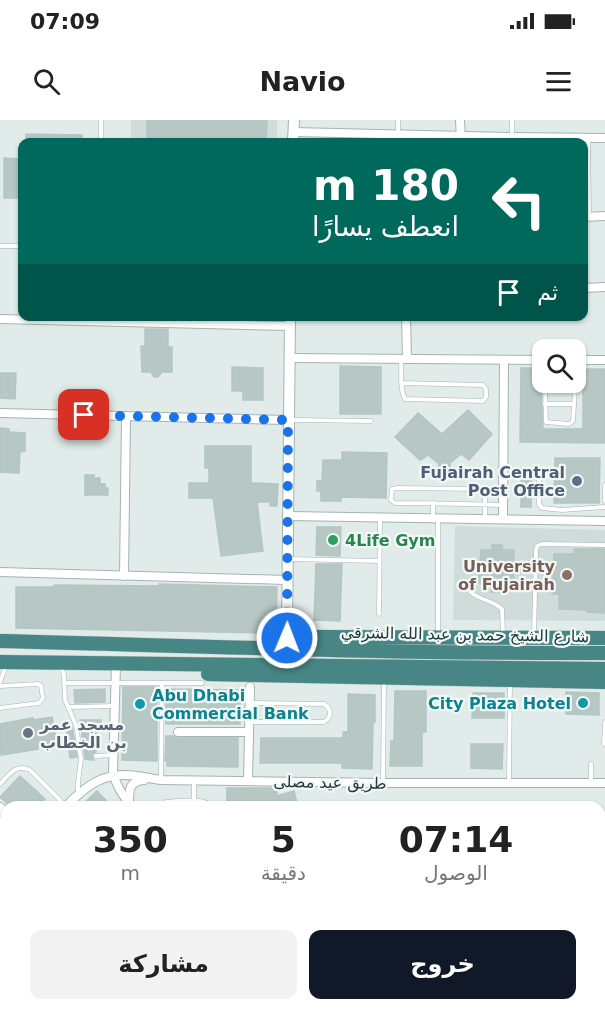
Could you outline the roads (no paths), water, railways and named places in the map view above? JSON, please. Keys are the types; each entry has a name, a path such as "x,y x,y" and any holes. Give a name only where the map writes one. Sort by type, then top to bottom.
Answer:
{"highway":[{"path":"227,647 287,638 319,637 603,637"},
{"name":"شارع الشيخ حمد بن عبد الله الشرقي","path":"0,641 605,653"},
{"name":"شارع الشيخ حمد بن عبد الله الشرقي","path":"2,662 605,669"},
{"path":"150,664 165,670 184,673 605,682"}],"street":[{"path":"294,120 293,137 398,138"},
{"path":"460,120 461,138"},
{"path":"486,138 605,138"},
{"path":"588,217 605,216"},
{"path":"588,288 605,287"},
{"path":"0,319 18,319"},
{"path":"287,638 290,321"},
{"path":"404,359 406,321"},
{"path":"290,358 532,360"},
{"path":"503,519 504,360"},
{"path":"586,360 605,360"},
{"path":"0,413 288,420"},
{"path":"124,576 126,416"},
{"path":"287,516 605,521"},
{"path":"0,572 287,580"},
{"path":"116,664 114,776 119,790 128,801"},
{"path":"248,781 250,687"},
{"path":"178,732 249,727"},
{"name":"طريق عيد مصلى","path":"72,801 98,780 114,776 137,776 161,780 605,783"},
{"path":"130,801 129,789 131,784 137,780 151,779"}],"lane":[{"path":"100,138 101,120"},
{"path":"398,120 398,138"},
{"path":"512,120 512,137"},
{"path":"0,246 18,246"},
{"path":"402,383 483,385 486,389 486,397 483,401 405,399 402,383 404,359"},
{"path":"545,393 546,422 569,424 573,421 575,393"},
{"path":"545,404 574,404"},
{"path":"288,420 371,421"},
{"path":"539,473 539,504 542,508 562,510 605,507"},
{"path":"605,485 605,501"},
{"path":"485,519 485,504 485,492 483,489 392,489 391,500 395,504 433,503 485,504 503,505"},
{"path":"433,503 436,518 438,637"},
{"path":"379,614 380,517"},
{"path":"534,637 537,546 542,544 605,545"},
{"path":"287,559 379,561"},
{"path":"467,588 472,594 502,609 503,637"},
{"path":"0,708 39,703 43,698 42,688 38,684 0,684 2,662"},
{"path":"60,663 65,700 76,722 82,756 78,794"},
{"path":"383,783 384,678"},
{"path":"509,783 510,681"},
{"path":"64,683 202,683"},
{"path":"161,780 162,683"},
{"path":"249,727 324,722 330,715 328,706 324,704 250,703"},
{"path":"68,707 115,706"},
{"path":"604,744 605,722"},
{"path":"96,756 113,755"},
{"path":"591,764 591,783"},
{"path":"0,784 14,770 24,767 30,770 60,801"},
{"path":"194,780 194,801"}],"place":[{"name":"Fujairah Central Post Office","path":"577,481"},
{"name":"4Life Gym","path":"333,540"},
{"name":"University of Fujairah","path":"567,575"},
{"name":"City Plaza Hotel","path":"583,703"},
{"name":"Abu Dhabi Commercial Bank","path":"140,704"},
{"name":"مسجد عمر بن الخطاب","path":"28,733"}]}
